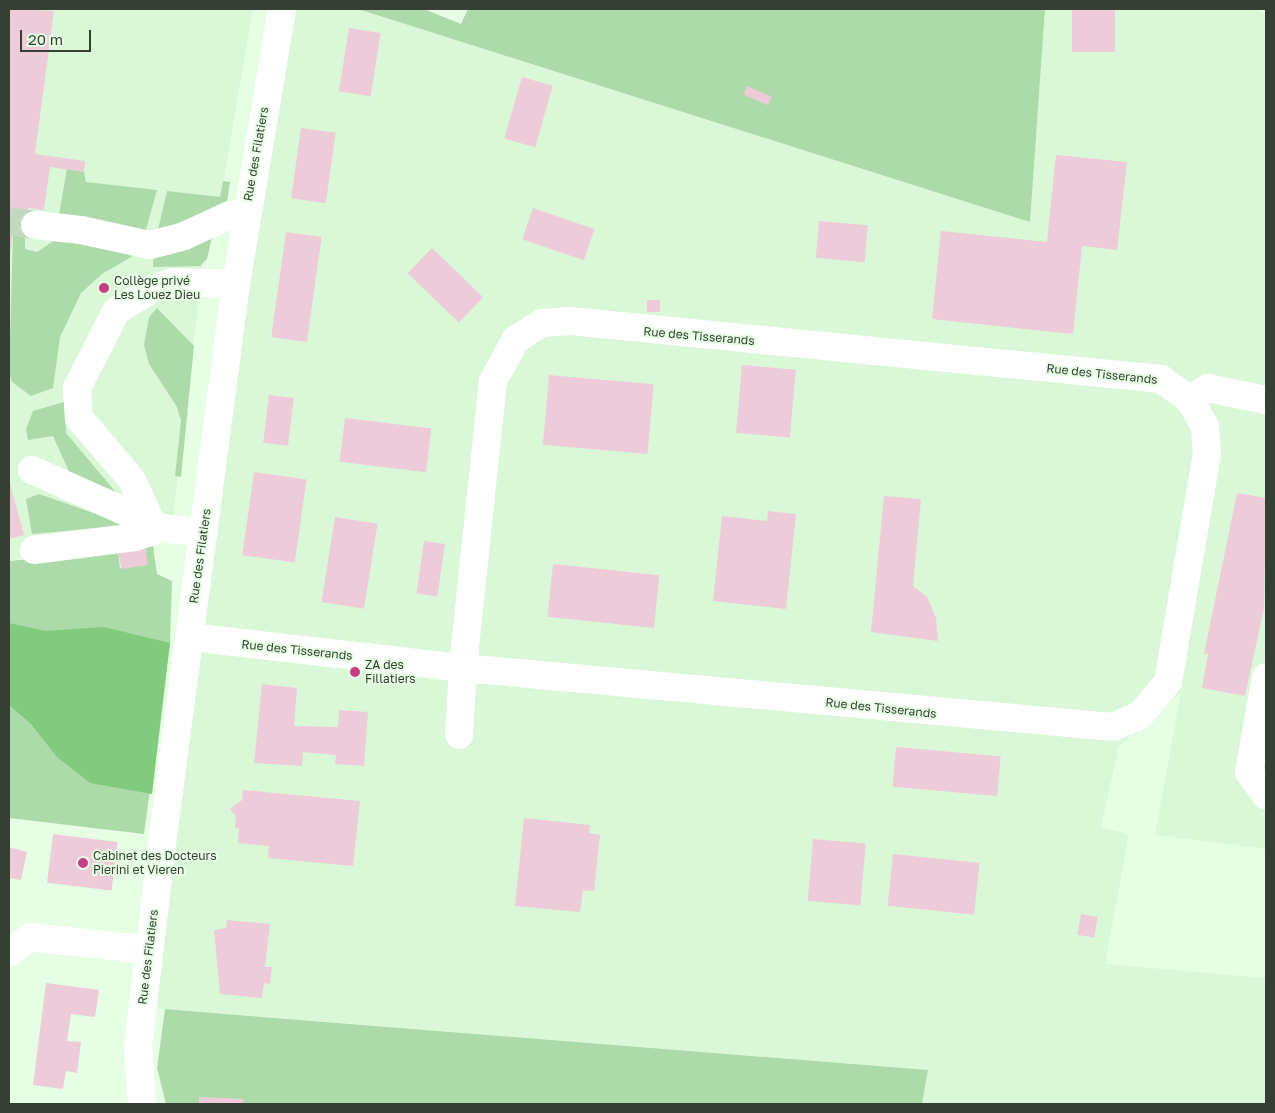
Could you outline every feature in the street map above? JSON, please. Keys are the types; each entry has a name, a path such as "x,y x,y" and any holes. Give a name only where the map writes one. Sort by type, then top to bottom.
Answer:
{"street":[{"name":"Rue des Filatiers","path":"142,1104 138,1046 149,950 236,284 246,214 282,9"},
{"path":"35,225 81,230 149,246 184,236 230,215 246,214"},
{"path":"156,524 132,480 79,418 77,388 116,311 152,288 173,282 236,284"},
{"name":"Rue des Tisserands","path":"190,637 463,668 1063,726 1121,724 1152,704 1168,682 1207,455 1205,427 1190,400 1161,379 569,321 542,323 516,339 494,381 463,668 459,735"},
{"path":"1190,400 1208,388 1266,400"},
{"path":"32,470 59,486 156,524 204,533"},
{"path":"34,550 135,538 156,524"},
{"path":"1266,677 1248,772 1266,796"},
{"path":"9,953 30,937 149,950"}],"shaded area":[{"name":"Collège privé Les Louez Dieu","path":"9,9 253,9 219,207 203,263 173,517 9,561"},
{"path":"282,9 358,9 1030,222 1045,9 1254,9 1266,13 1266,849 1155,835 1181,692 1119,746 1101,827 1129,834 1105,964 1266,978 1266,1104 922,1104 928,1070 142,1007"},
{"path":"358,9 424,9 461,24 468,9 1045,9 1030,222"},
{"path":"67,169 84,172 86,182 157,190 145,233 59,214"},
{"path":"223,181 230,182 226,209 157,234 167,191 220,197"},
{"path":"214,228 207,259 200,266 153,267 153,259 190,249"},
{"path":"13,233 25,235 25,249 37,252 58,238 138,253 102,274 81,293 60,337 53,388 31,396 12,382 9,373"},
{"path":"157,308 194,346 181,477 175,476 181,421 177,407 149,364 144,345 149,317"},
{"path":"64,402 66,433 119,496 72,478 53,436 28,440 26,429 33,411"},
{"path":"39,494 128,525 32,534 26,499"},
{"path":"153,546 157,574 172,581 170,643 144,834 9,818 9,561 118,551 120,568 147,565 145,547"},
{"path":"165,1009 928,1070 922,1104 166,1104 157,1068"}],"green space":[{"path":"9,623 45,631 104,627 170,643 152,794 90,783 57,757 31,724 9,705"}],"building":[{"path":"9,9 54,11 35,154 85,161 84,172 50,167 44,210 28,208 25,235 13,233 10,254"},
{"path":"1072,9 1115,9 1115,52 1072,52"},
{"path":"349,28 381,33 371,96 339,91"},
{"path":"522,77 553,86 535,147 504,139"},
{"path":"747,86 772,97 768,105 743,94"},
{"path":"301,128 336,133 326,203 291,198"},
{"path":"1056,155 1127,162 1117,250 1082,246 1073,334 932,319 941,231 1047,242"},
{"path":"533,208 594,229 584,260 522,239"},
{"path":"819,221 868,225 865,262 816,258"},
{"path":"286,232 322,237 307,342 271,337"},
{"path":"432,248 483,297 459,322 408,273"},
{"path":"647,300 660,300 660,312 647,312"},
{"path":"742,365 796,370 790,437 736,433"},
{"path":"549,375 654,384 647,454 543,445"},
{"path":"269,395 294,398 288,446 263,443"},
{"path":"345,418 431,429 426,472 340,462"},
{"path":"254,472 306,479 295,563 242,555"},
{"path":"9,480 24,535 9,539"},
{"path":"1237,493 1266,498 1264,608 1245,696 1202,688 1208,654 1204,654"},
{"path":"884,496 921,499 913,586 927,597 936,618 938,641 871,632"},
{"path":"768,511 796,514 786,609 713,601 722,516 767,521"},
{"path":"335,517 377,524 364,609 322,602"},
{"path":"424,541 445,544 437,596 417,593"},
{"path":"145,547 148,565 121,569 118,551"},
{"path":"553,564 659,575 654,628 547,617"},
{"path":"262,684 297,688 294,726 338,727 339,710 368,712 364,766 335,764 336,755 303,752 302,766 254,763"},
{"path":"896,747 1001,756 997,796 893,787"},
{"path":"243,790 360,801 353,866 268,858 269,846 238,843 239,828 235,828 236,816 230,809 242,800"},
{"path":"524,818 590,825 589,833 600,835 594,891 583,890 580,912 515,906"},
{"name":"Cabinet des Docteurs Pierini et Vieren","path":"53,834 118,842 112,891 47,883"},
{"path":"813,839 866,844 860,905 808,901"},
{"path":"9,847 27,852 21,880 9,878"},
{"path":"893,854 980,863 974,915 888,906"},
{"path":"1081,914 1098,917 1094,938 1077,935"},
{"path":"227,920 270,924 265,967 272,967 270,984 264,983 262,998 220,994 214,930 226,928"},
{"path":"46,983 99,990 95,1017 71,1014 67,1041 81,1042 77,1073 66,1071 63,1089 33,1085"},
{"path":"199,1097 244,1099 243,1104 199,1104"}],"tunnel":[{"path":"9,221 35,225"}],"place":[{"name":"Collège privé Les Louez Dieu","path":"104,288"},
{"name":"ZA des Fillatiers","path":"355,672"},
{"name":"Cabinet des Docteurs Pierini et Vieren","path":"83,863"}]}
